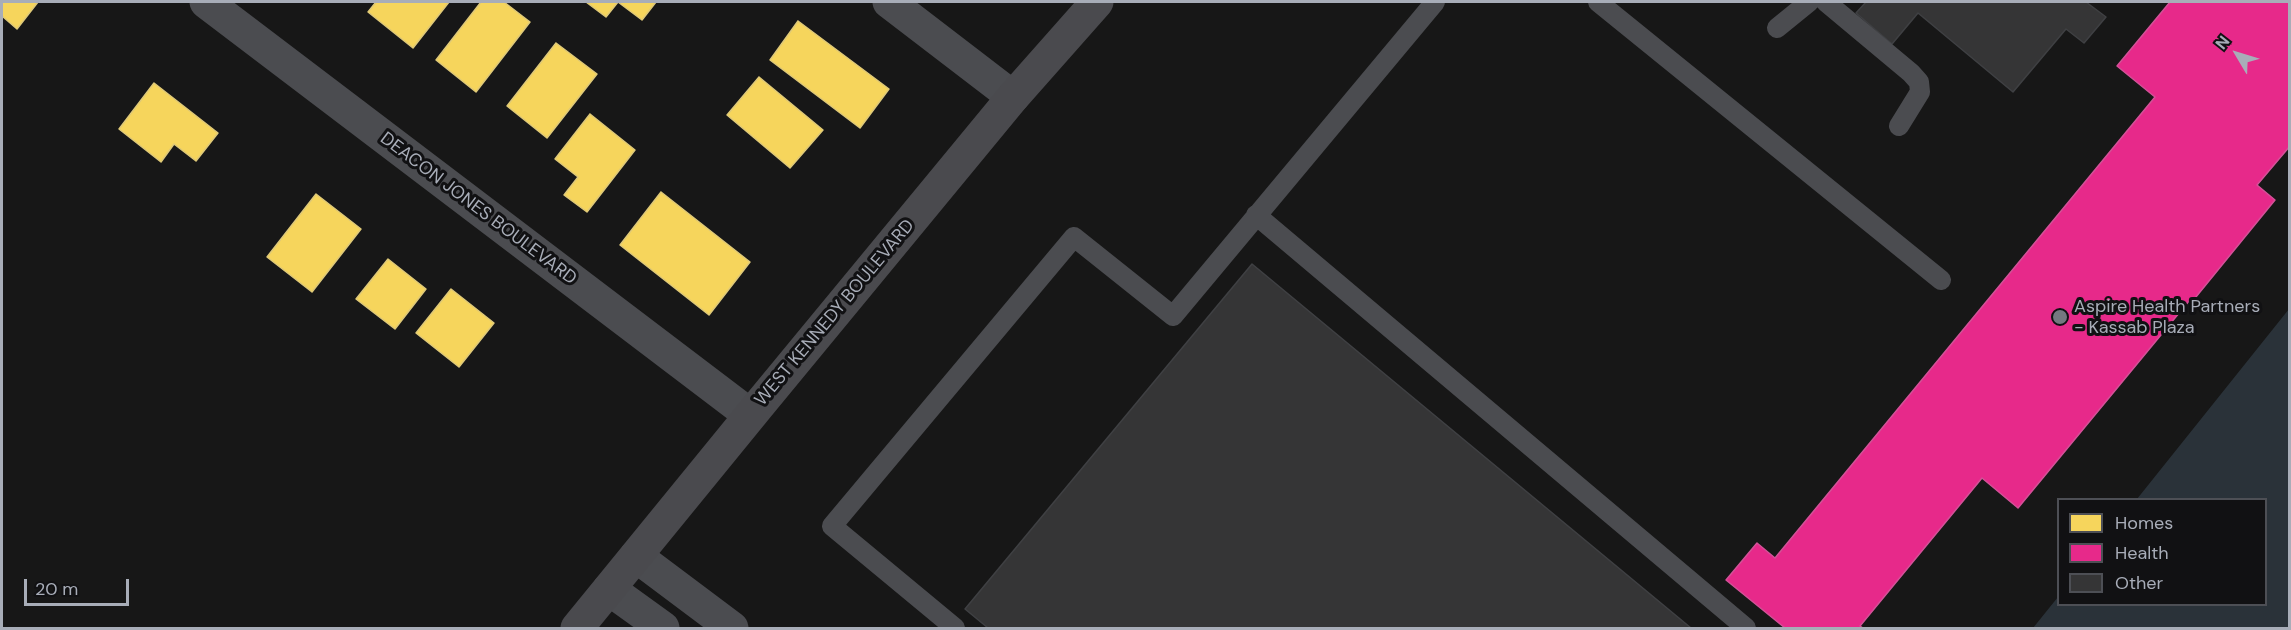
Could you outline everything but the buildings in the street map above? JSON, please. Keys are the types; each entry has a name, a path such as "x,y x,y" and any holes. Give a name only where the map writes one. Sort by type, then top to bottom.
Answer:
{"main road":[{"name":"WEST KENNEDY BOULEVARD","path":"577,628 1013,97 1097,2"}],"street":[{"name":"DEACON JONES BOULEVARD","path":"206,2 750,415"},
{"path":"889,2 1013,97"},
{"path":"636,556 732,628"},
{"path":"609,589 663,628"}],"lane":[{"path":"955,628 832,526 1074,237 1173,316 1435,2"},
{"path":"1598,2 1941,280"},
{"path":"1776,28 1809,2"},
{"path":"1826,2 1919,82 1920,92 1899,126"},
{"path":"1256,215 1746,628"}],"shaded area":[{"path":"2289,309 2289,628 2033,628 2057,598 2057,606 2267,606 2267,498 2138,498"}],"place":[{"name":"Aspire Health Partners - Kassab Plaza","path":"2060,317"}]}
